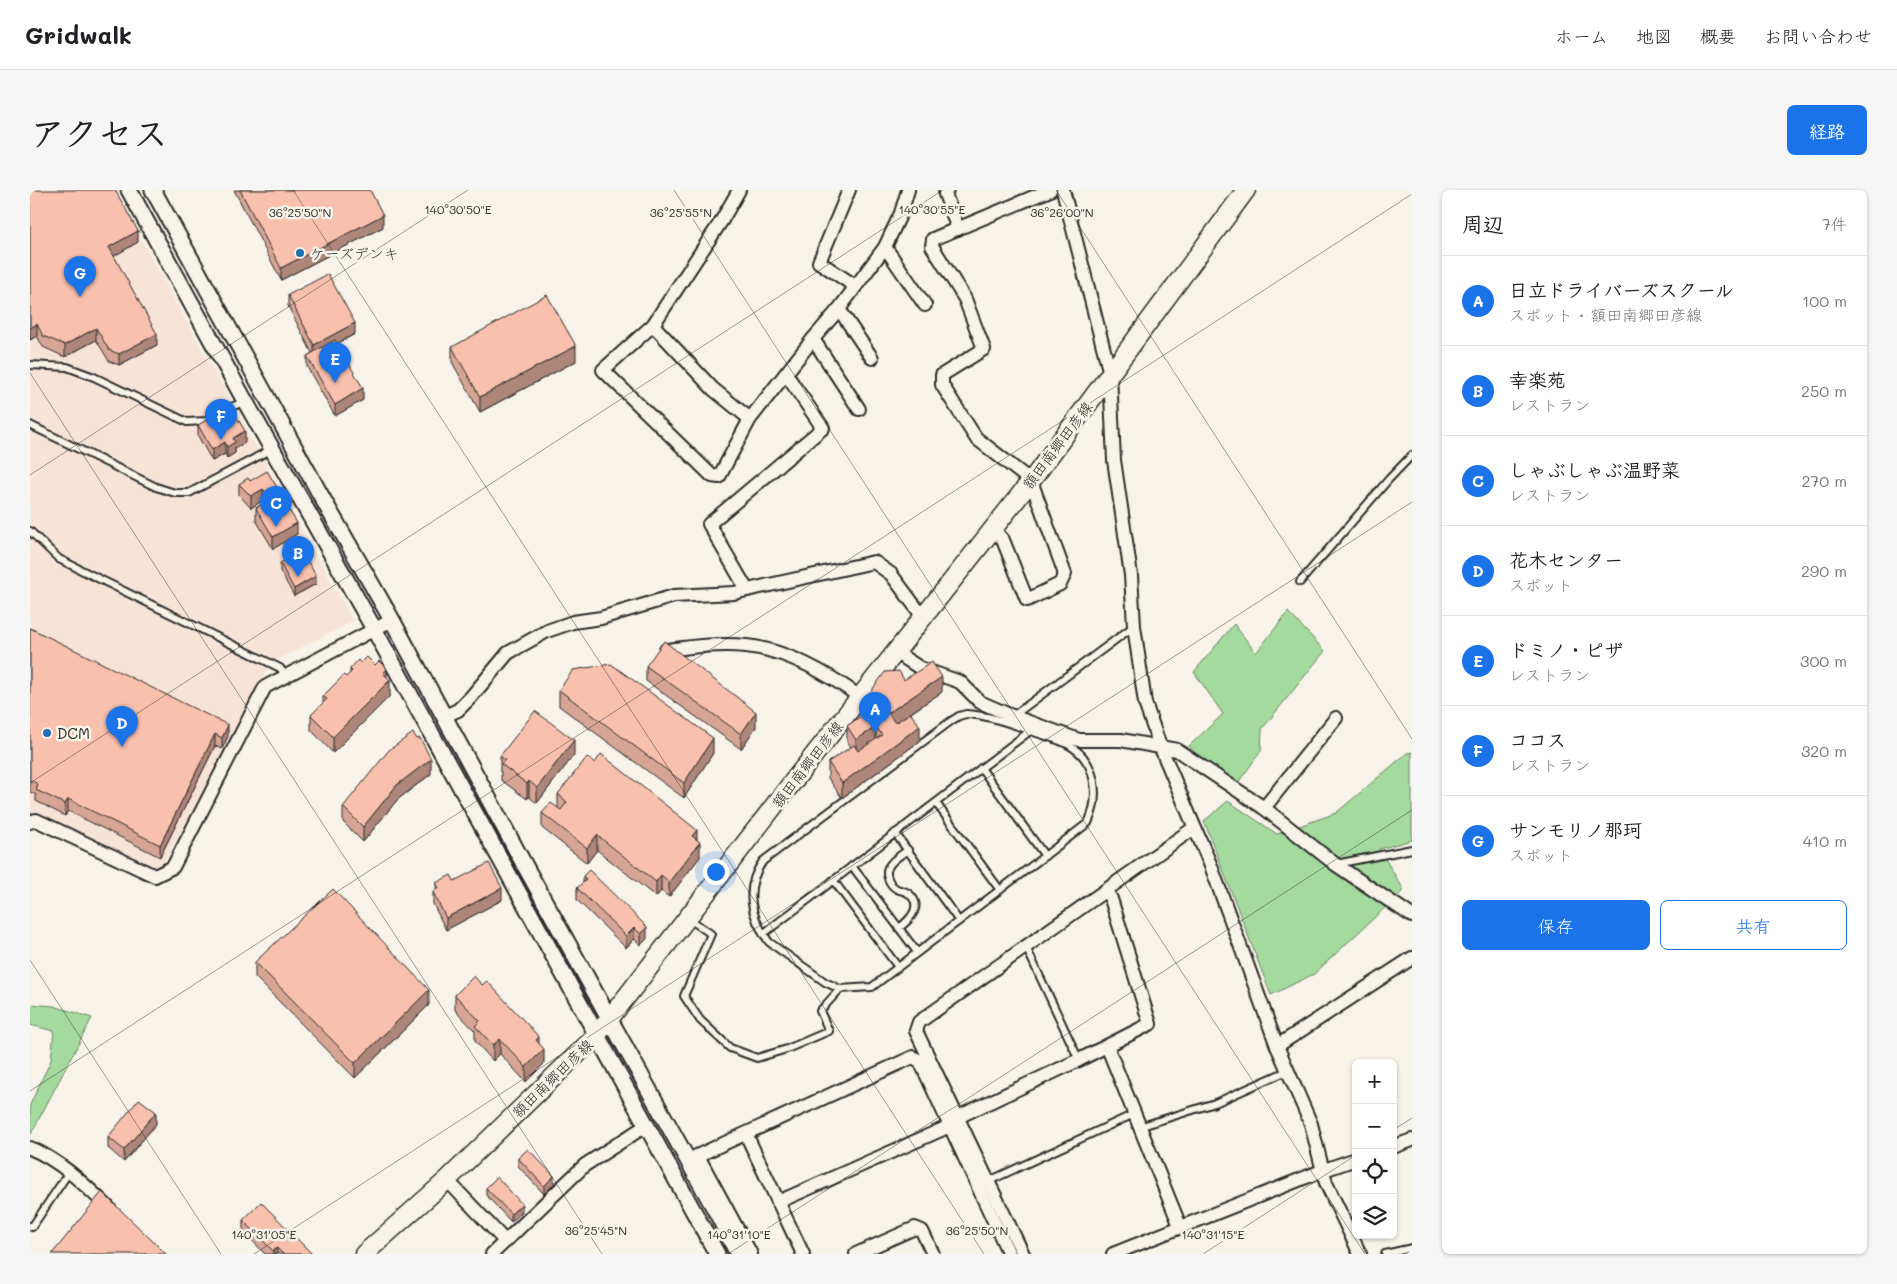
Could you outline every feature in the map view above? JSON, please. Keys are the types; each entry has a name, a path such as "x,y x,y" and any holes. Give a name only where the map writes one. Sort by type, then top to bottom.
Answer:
{"main road":[{"name":"額田南郷田彦線","path":"364,1254 447,1180 596,1036 687,917 1031,481 1246,190"}],"street":[{"path":"130,190 244,400 374,629 717,1254"},
{"path":"153,190 320,495 445,716 525,866 610,1017 750,1254"},
{"path":"739,190 722,220 653,325 602,370 712,476 719,476 750,420 813,339 839,309 885,247 901,213 908,190"},
{"path":"849,190 819,262 855,286"},
{"path":"947,190 946,194 958,229"},
{"path":"993,529 1003,540 1027,600 1060,584 1064,574 1031,481 976,438 942,385 942,375 984,349 965,299 932,246 933,239 1050,190"},
{"path":"1062,190 1110,374 1114,460 1145,703 1160,746 1211,866 1277,1046 1311,1124 1326,1183 1360,1254"},
{"path":"885,247 925,305"},
{"path":"839,309 872,358"},
{"path":"653,325 713,389 750,420"},
{"path":"813,339 859,409"},
{"path":"747,590 709,524 823,428 786,374"},
{"path":"445,716 458,710 508,653 547,631 573,622 601,618 674,596 734,593 874,562 891,574 923,617"},
{"path":"30,822 36,820 154,876 173,867 265,687 392,620"},
{"path":"666,650 692,646 745,645 772,650 830,676 860,697"},
{"path":"895,652 920,668 960,682 980,702 1012,716 1079,740 1122,740 1177,750 1264,808 1335,864 1412,916"},
{"path":"1264,808 1336,718"},
{"path":"1009,1254 916,1031 919,1022 1194,828"},
{"path":"778,1202 954,1121 1150,1024 1111,898 1106,890"},
{"path":"1277,1046 1412,958"},
{"path":"1107,1046 1180,1226"},
{"path":"693,1158 913,1057 920,1061 989,1181 1023,1254"},
{"path":"492,1254 585,1165 647,1125"},
{"path":"746,1134 803,1254"},
{"path":"1397,1145 1412,1140"},
{"path":"30,1148 44,1154 78,1178 120,1219"},
{"path":"693,1158 738,1254"},
{"path":"1114,1254 1180,1226 1352,1160"},
{"path":"447,1180 505,1241"},
{"path":"856,1254 915,1228 922,1231 933,1254"},
{"path":"705,1232 712,1254"}],"lane":[{"path":"30,365 67,367 94,377 187,422 205,421 244,400"},
{"path":"30,425 156,487 175,493 189,493 272,449"},
{"path":"1300,582 1412,455"},
{"path":"30,531 59,559 280,668 286,676"},
{"path":"1012,716 1134,626"},
{"path":"978,715 1000,720 1030,731 1072,747 1088,764 1094,780 1094,805 1088,823 872,987 840,989 825,982 769,942 756,919 751,896 755,873 763,861 958,716 978,715"},
{"path":"763,934 1030,731"},
{"path":"981,768 1045,856"},
{"path":"936,802 1000,890"},
{"path":"895,833 959,921"},
{"path":"1335,864 1412,849"},
{"path":"899,928 911,918 915,911 915,904 912,897 905,891 897,890 890,884 887,868 908,850"},
{"path":"852,866 917,952"},
{"path":"833,880 898,967"},
{"path":"687,917 711,934 684,996 700,1020 730,1048 757,1058 787,1049 829,1031 820,1011 840,989"},
{"path":"1026,947 1079,1060"},
{"path":"1139,1127 1215,1103 1287,1071"},
{"path":"989,1181 1134,1114"},
{"path":"30,1226 32,1227 70,1172"},
{"path":"1385,1254 1412,1248"}],"shaded area":[{"path":"30,190 114,190 353,621 271,663 161,870 30,811"}],"green space":[{"path":"1288,612 1325,651 1262,729 1261,751 1237,784 1201,760 1189,746 1223,714 1194,672 1234,624 1256,653"},
{"path":"1412,752 1412,840 1379,849 1404,890 1314,974 1271,995 1204,821 1228,801 1277,834 1336,813 1407,753"},
{"path":"30,1004 54,1006 92,1018 31,1134 30,1105 51,1060 54,1031 30,1025"}],"building":[{"path":"30,190 115,190 138,231 109,247 157,334 119,354 109,350 96,328 65,345 43,336 37,324 30,328"},
{"name":"ケーズデンキ","path":"240,190 370,190 383,215 281,268"},
{"path":"328,274 355,323 314,345 288,295"},
{"path":"547,295 576,346 480,397 452,347"},
{"path":"335,340 363,388 335,405 307,356"},
{"path":"230,406 245,431 233,438 235,442 227,447 225,442 212,450 198,425"},
{"path":"267,471 278,489 268,496 263,489 251,496 239,484 248,478 250,481"},
{"path":"279,494 297,523 273,537 256,508"},
{"path":"302,551 316,576 294,589 280,563"},
{"path":"30,628 228,725 222,738 215,734 160,845 68,799 65,804 36,790 38,784 30,780"},
{"path":"664,641 756,712 741,734 646,666"},
{"path":"367,657 375,665 379,661 387,669 383,673 390,680 333,737 311,715 327,699 323,696 344,675 346,677 352,671 350,669 358,660 361,663"},
{"path":"932,662 942,677 888,713 895,723 910,713 920,726 842,783 828,762 854,745 858,751 882,735 876,727 856,740 847,726 872,708 866,698 885,672 899,671 904,680"},
{"path":"611,664 713,738 684,783 559,690 573,670"},
{"path":"535,711 574,740 537,788 529,781 527,784 501,764 505,760 500,756"},
{"path":"413,733 417,739 420,738 431,759 397,785 363,827 343,807 389,750"},
{"path":"601,754 697,830 692,836 700,842 669,882 661,875 656,882 597,835 587,848 542,813 551,803 561,810 567,802 558,794 587,757 595,763"},
{"path":"489,863 502,888 446,918 433,892 439,888 436,883 451,875 454,881"},
{"path":"589,870 647,927 641,934 634,928 626,936 577,888 586,880 583,876"},
{"path":"333,889 429,990 355,1063 255,962"},
{"path":"474,976 482,985 487,981 539,1037 536,1040 544,1049 526,1067 500,1039 493,1045 475,1026 480,1021 455,995"},
{"path":"139,1099 156,1112 124,1150 108,1137"},
{"path":"528,1149 554,1176 544,1186 518,1158"},
{"path":"497,1177 522,1204 511,1214 486,1188"},
{"path":"102,1192 166,1254 52,1254"},
{"path":"261,1202 312,1254 283,1254 277,1248 273,1251 243,1220"}],"place":[{"name":"ケーズデンキ","path":"300,253"},
{"name":"サンモリノ那珂","path":"80,297"},
{"name":"ドミノ・ピザ","path":"335,383"},
{"name":"ココス","path":"221,440"},
{"name":"しゃぶしゃぶ温野菜","path":"276,527"},
{"name":"幸楽苑","path":"298,577"},
{"name":"DCM","path":"47,733"},
{"name":"日立ドライバーズスクール","path":"875,733"},
{"name":"花木センター","path":"122,747"}]}
